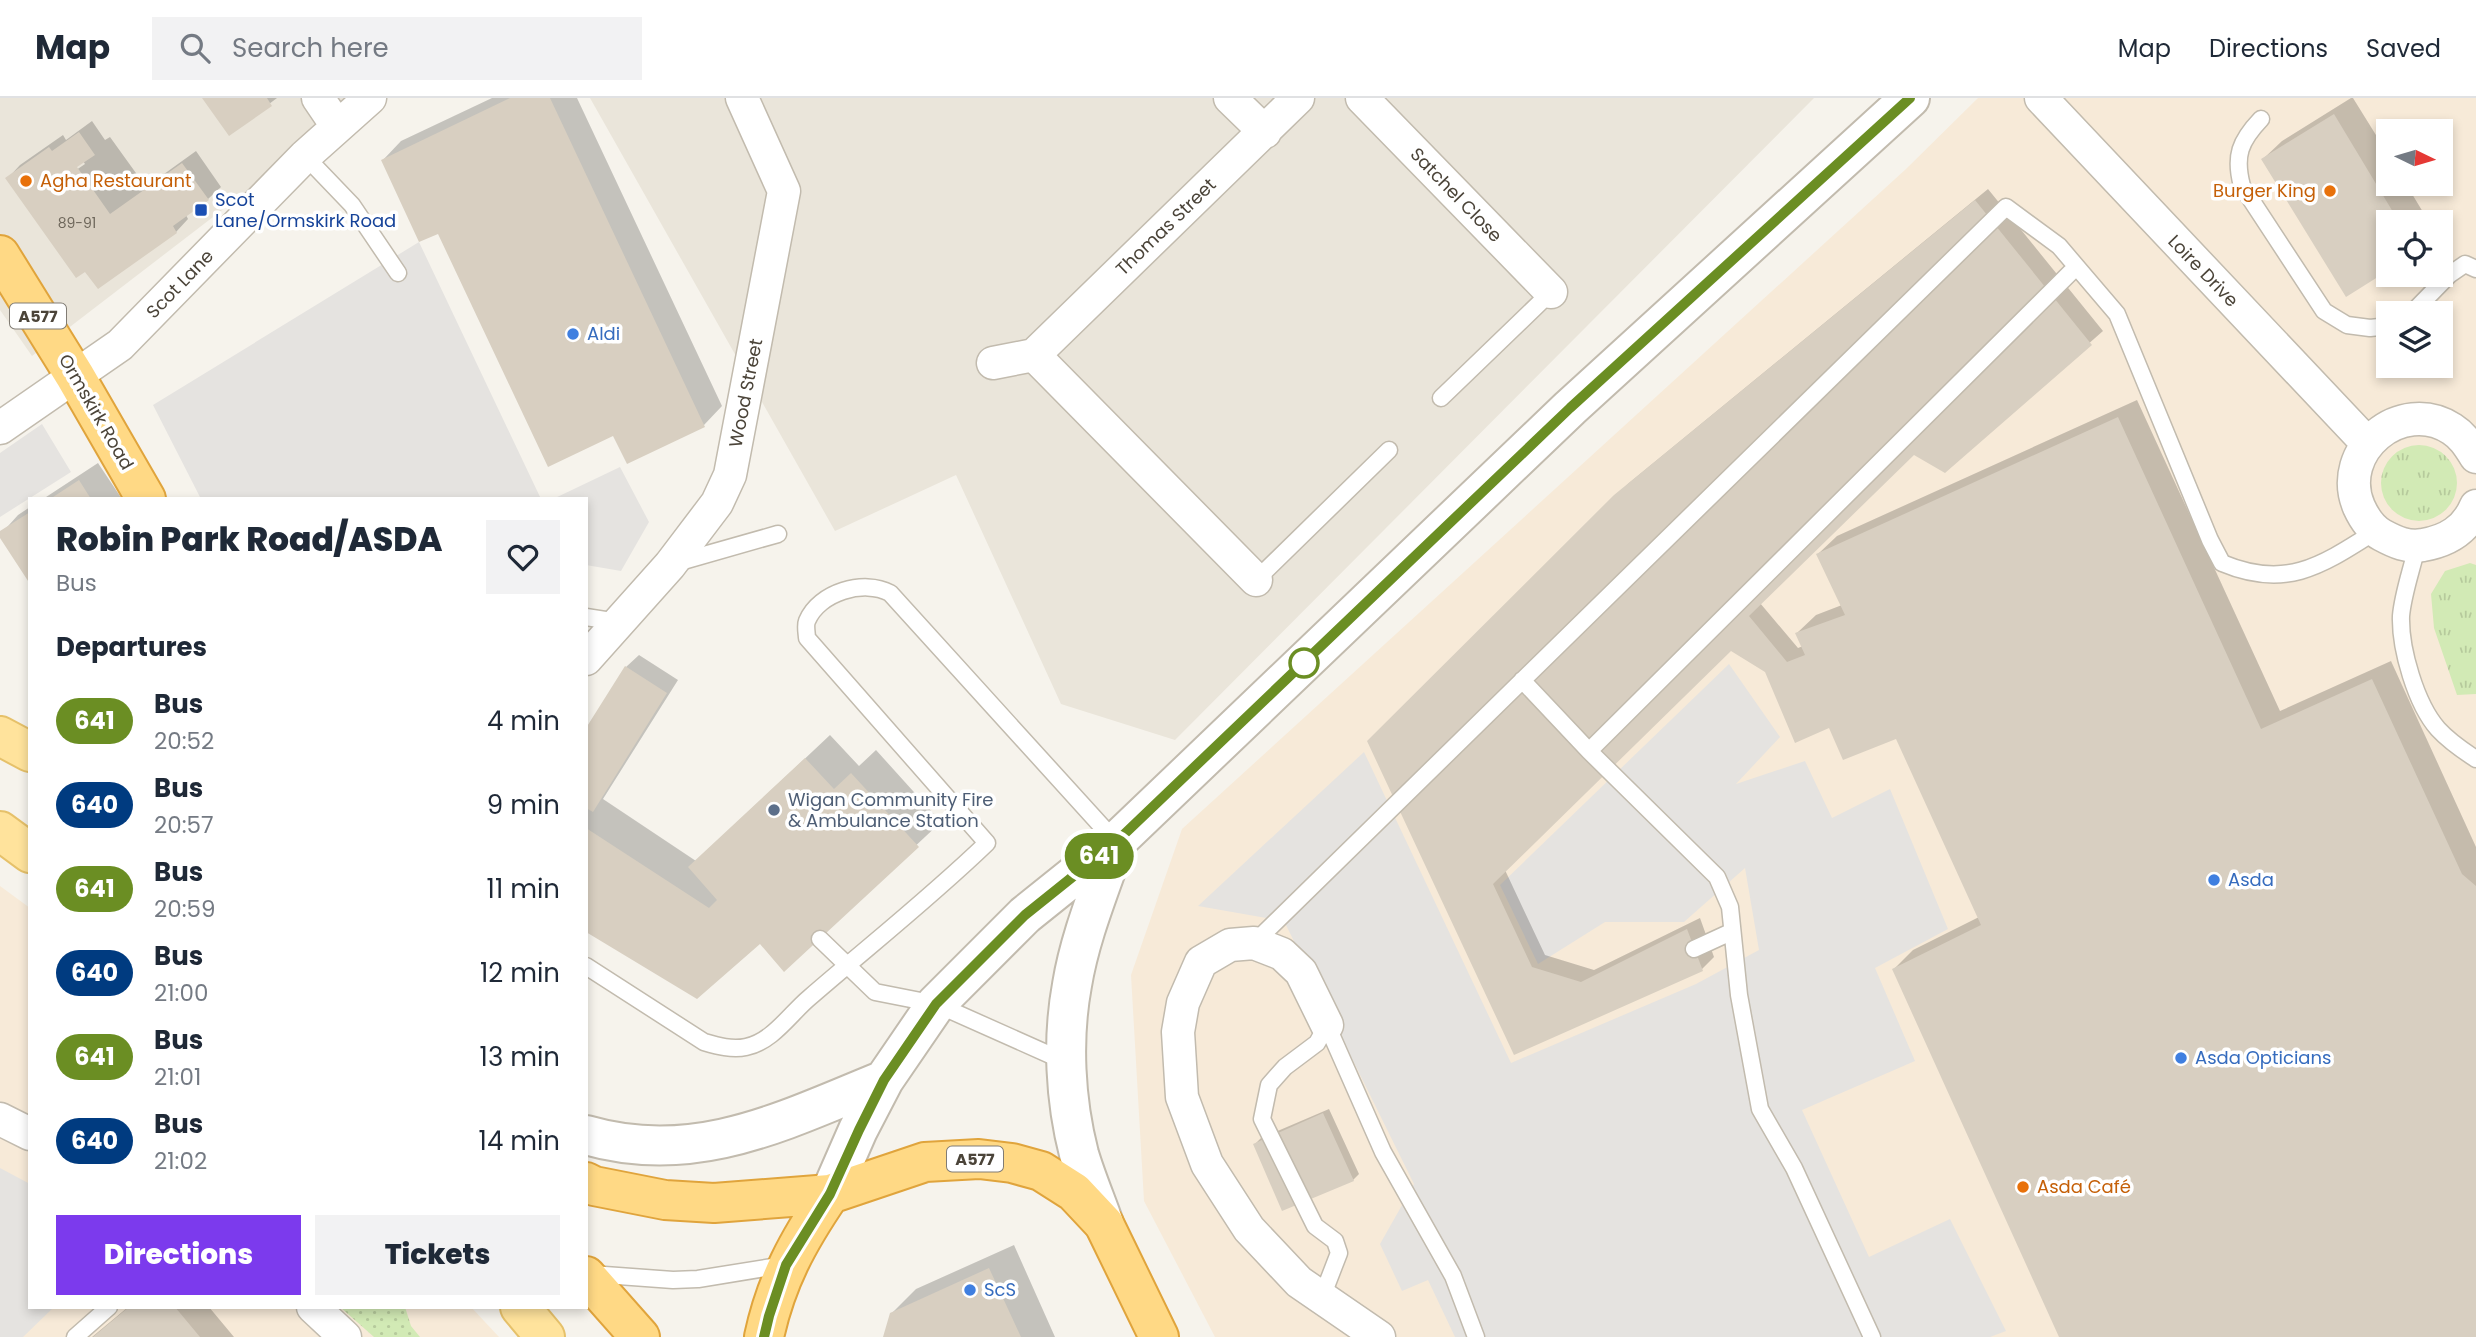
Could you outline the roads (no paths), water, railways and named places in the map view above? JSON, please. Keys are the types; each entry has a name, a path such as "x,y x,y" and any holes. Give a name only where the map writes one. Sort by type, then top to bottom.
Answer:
{"highway":[{"name":"Ormskirk Road","path":"0,255 75,376 145,497"},
{"name":"A577","path":"588,1183 665,1200 714,1203 830,1194 925,1162 979,1159 1012,1163 1041,1171 1074,1192 1104,1224 1151,1329"},
{"path":"764,1337 786,1265 830,1194"},
{"path":"588,1277 640,1337"}],"main road":[{"path":"0,729 28,727"},
{"path":"0,736 28,751"},
{"path":"0,831 28,852"},
{"path":"522,1309 545,1337"}],"street":[{"path":"318,98 337,126"},
{"name":"Scot Lane","path":"0,428 120,345 305,156 370,98"},
{"name":"Wood Street","path":"589,655 670,565 718,503 730,474 784,191 742,98"},
{"path":"1230,98 1265,132"},
{"name":"Thomas Street","path":"1034,355 1298,98"},
{"name":"Satchel Close","path":"1362,98 1551,292"},
{"path":"830,1194 884,1080 936,1004 1025,915 1116,842 1570,408 1910,98"},
{"name":"Loire Drive","path":"2041,98 2367,443"},
{"path":"993,363 1034,355 1256,580"},
{"path":"2473,440 2434,421 2416,419 2398,422 2381,430 2367,443 2357,460 2354,479 2356,498 2363,517 2376,531 2395,542 2417,546 2439,543 2458,532 2475,513"},
{"path":"1104,1224 1079,1153 1066,1062 1072,983 1088,922 1116,842"},
{"path":"1327,1025 1301,972 1282,954 1254,943 1230,945 1201,962 1183,1003 1178,1032 1182,1097 1207,1164 1250,1229 1299,1282 1379,1337"},
{"path":"588,1136 663,1147 714,1142 756,1131 884,1080"},
{"path":"0,1119 28,1133"},
{"path":"315,1309 345,1337"}],"lane":[{"path":"2261,119 2246,135 2240,152 2237,166 2242,186 2324,311 2347,325 2376,327"},
{"path":"305,156 352,205 398,273"},
{"path":"1254,943 2006,207 2059,246 2117,314 2221,563 2245,573 2283,575 2324,563 2376,531"},
{"path":"2424,301 2449,275 2470,266"},
{"path":"1589,751 2076,267"},
{"path":"1441,398 1551,292"},
{"path":"1256,580 1389,450"},
{"path":"670,565 778,534"},
{"path":"2417,546 2401,615 2405,654 2418,694 2435,726 2451,742 2476,759"},
{"path":"588,966 704,1042 725,1048 747,1047 765,1039 807,999 935,893 987,843 817,653 807,638 807,622 831,596 863,586 880,587 890,593 1116,842"},
{"path":"588,617 618,622"},
{"path":"1522,680 1589,751 1717,877 1730,907 1744,1031 1760,1109 1794,1168 1872,1337"},
{"path":"1695,949 1731,932"},
{"path":"820,939 874,992 936,1004 1066,1062"},
{"path":"1322,1297 1339,1253 1335,1241 1315,1226 1262,1119 1269,1085 1285,1067 1317,1043 1327,1025"},
{"path":"1327,1025 1383,1152 1452,1276 1476,1337"},
{"path":"588,1275 698,1279 786,1265"},
{"path":"75,1337 107,1309"}],"place":[{"name":"Agha Restaurant","path":"26,181"},
{"name":"Burger King","path":"2330,191"},
{"name":"Scot Lane/Ormskirk Road","path":"201,210"},
{"name":"Aldi","path":"573,334"},
{"name":"Wigan Community Fire & Ambulance Station","path":"774,810"},
{"name":"Asda","path":"2214,880"},
{"name":"Asda Opticians","path":"2181,1058"},
{"name":"Asda Café","path":"2023,1187"},
{"name":"ScS","path":"970,1290"}]}
